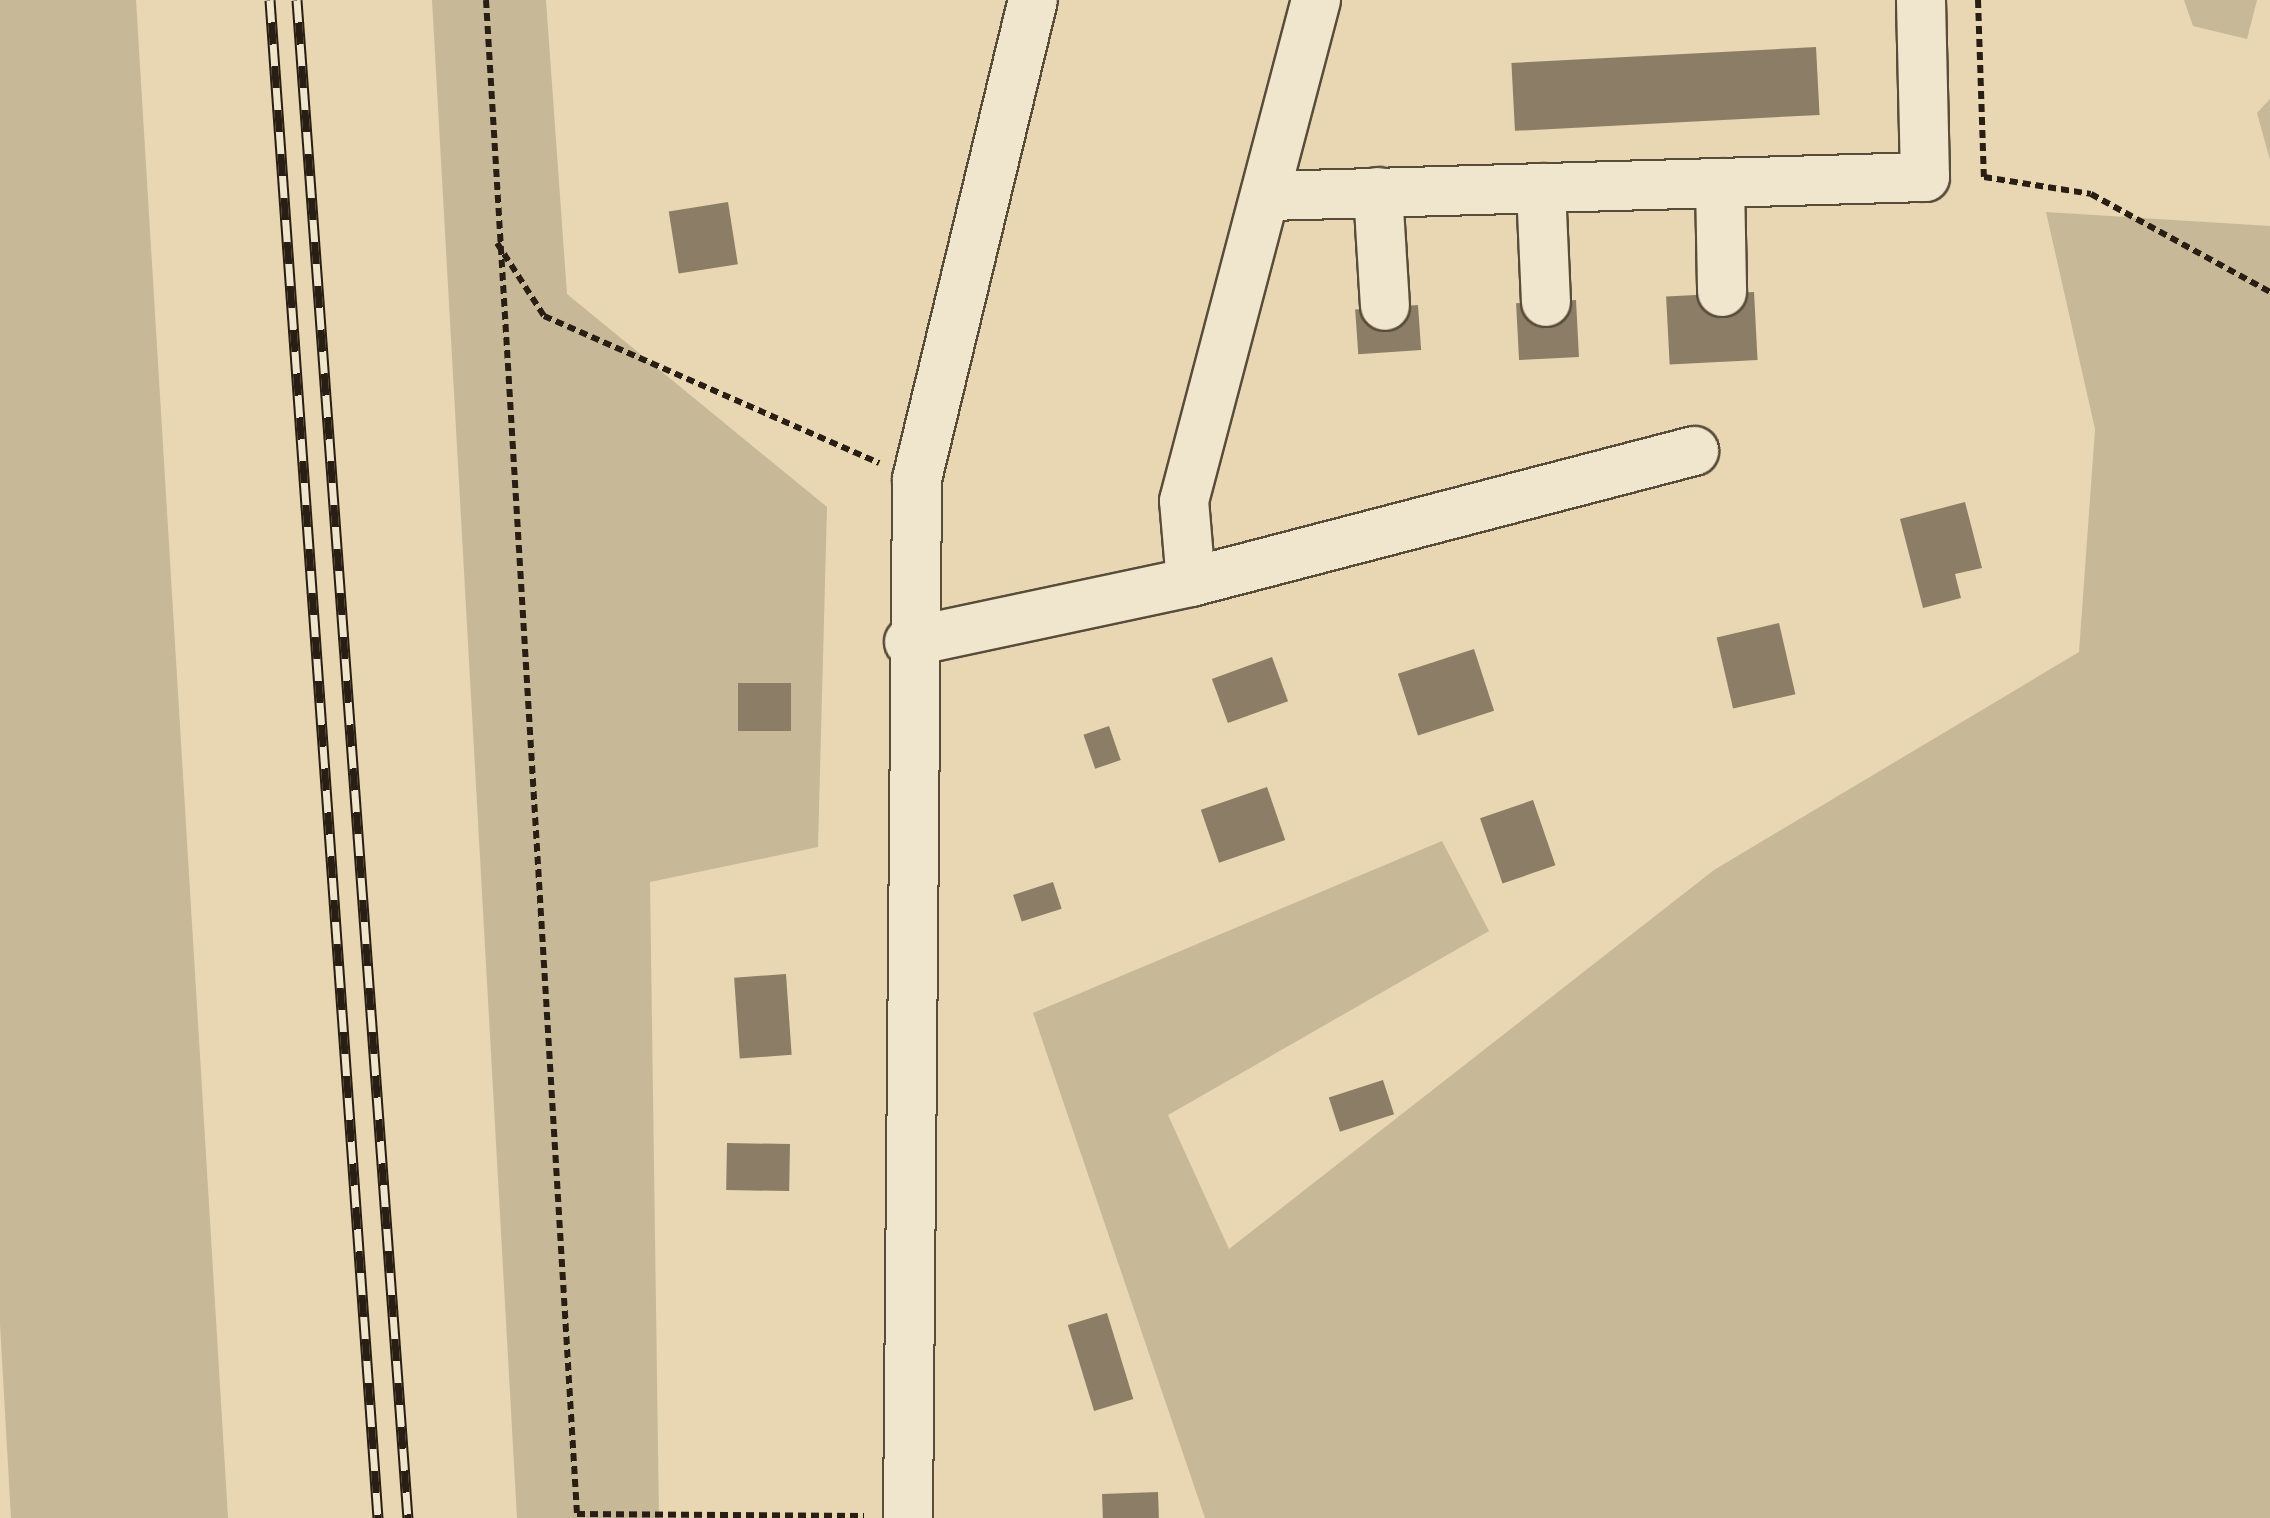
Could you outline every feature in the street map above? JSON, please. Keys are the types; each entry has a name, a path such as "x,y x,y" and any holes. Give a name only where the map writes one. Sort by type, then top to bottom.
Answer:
{"street":[{"path":"908,1517 909,642 917,479 1033,0"},
{"path":"1192,582 1184,502 1270,196 1316,0"},
{"path":"1270,196 1926,177 1920,0"},
{"path":"1720,182 1722,292"},
{"path":"1541,188 1546,302"},
{"path":"1378,192 1385,306"},
{"path":"909,642 1192,582 1694,451"}],"path":[{"path":"486,0 496,242 577,1514 908,1517"},
{"path":"1978,0 1984,177 2091,194 2270,292"},
{"path":"496,242 544,316 917,479"}],"shaded area":[{"path":"0,0 136,0 228,1518 11,1518 0,1324"},
{"path":"432,0 546,0 567,294 827,507 818,847 650,882 659,1518 517,1518"},
{"path":"2184,0 2257,0 2247,39 2193,26"},
{"path":"2270,99 2270,160 2257,113"},
{"path":"2046,212 2270,226 2270,1518 1205,1518 1033,1013 1442,841 1489,931 1168,1115 1229,1249 1714,870 2079,652 2095,429"}],"building":[{"path":"1816,47 1820,115 1515,131 1511,63"},
{"path":"728,202 738,264 679,274 669,211"},
{"path":"1754,292 1758,360 1670,365 1666,297"},
{"path":"1576,300 1579,357 1519,360 1516,303"},
{"path":"1418,305 1421,350 1358,354 1355,309"},
{"path":"1965,502 1982,568 1955,574 1961,598 1923,608 1900,519"},
{"path":"1779,623 1795,694 1733,709 1717,637"},
{"path":"1474,649 1494,711 1418,736 1398,674"},
{"path":"1272,657 1288,701 1228,723 1212,679"},
{"path":"738,683 791,683 791,731 738,731"},
{"path":"1109,726 1121,760 1095,769 1083,735"},
{"path":"1267,787 1285,840 1219,863 1201,810"},
{"path":"1533,800 1555,865 1503,883 1480,818"},
{"path":"1053,882 1062,909 1022,922 1013,895"},
{"path":"786,974 792,1055 740,1058 734,978"},
{"path":"1383,1080 1394,1114 1340,1132 1329,1098"},
{"path":"727,1143 790,1144 789,1191 726,1190"},
{"path":"1107,1313 1133,1399 1094,1411 1068,1325"},
{"path":"1158,1492 1159,1518 1103,1518 1102,1494"}],"railway":[{"path":"270,0 378,1518"},
{"path":"297,0 408,1518"}]}
